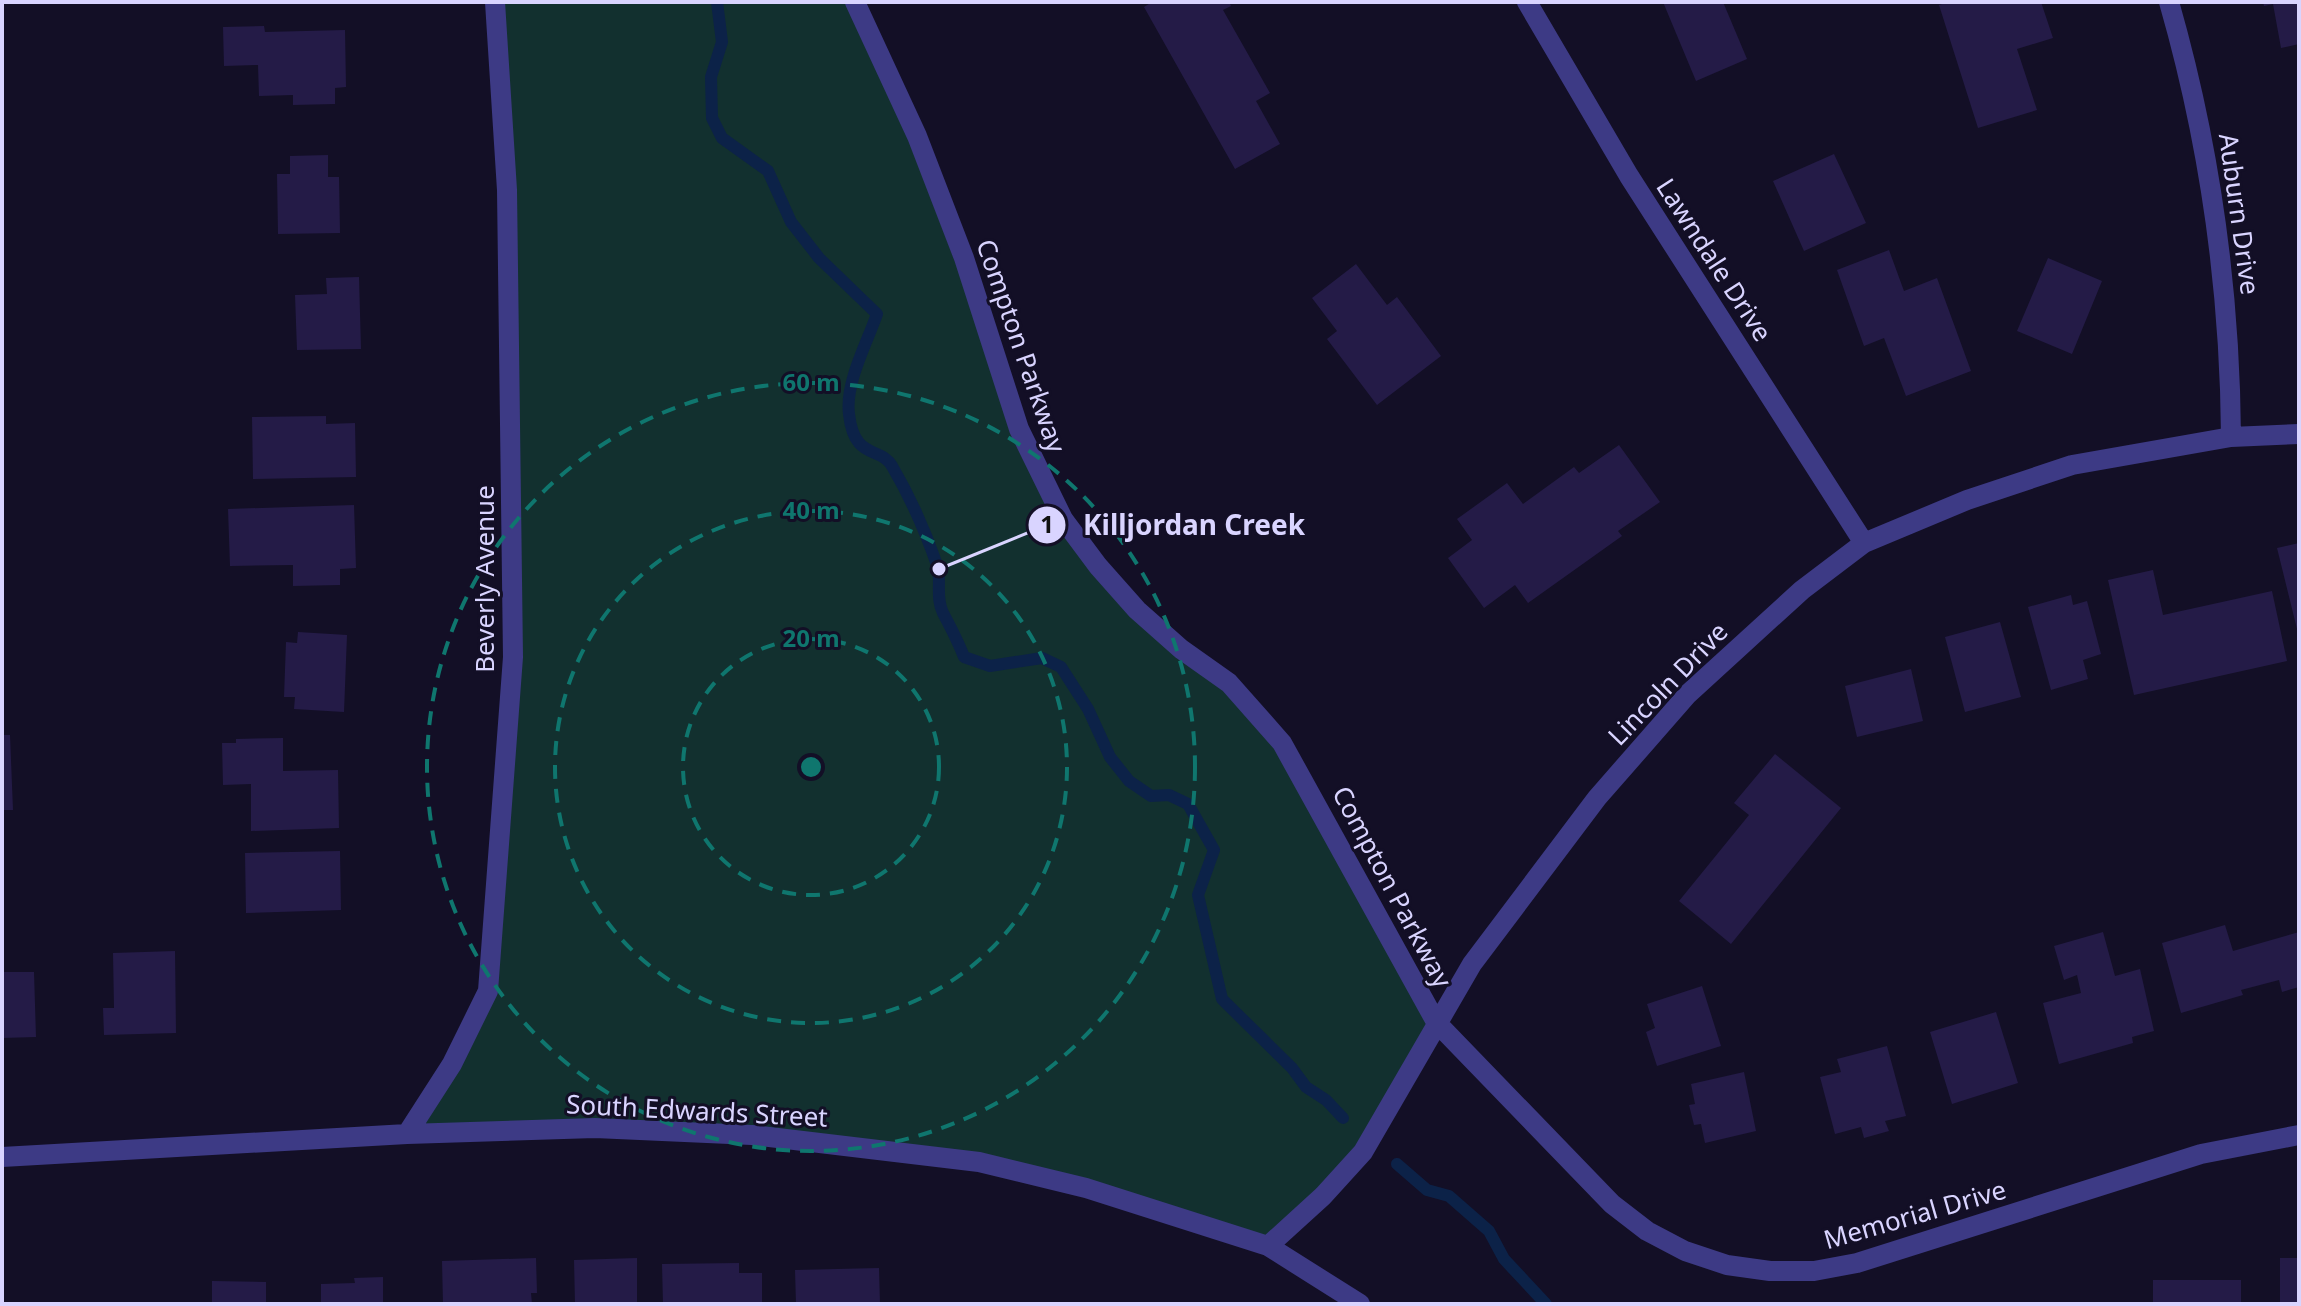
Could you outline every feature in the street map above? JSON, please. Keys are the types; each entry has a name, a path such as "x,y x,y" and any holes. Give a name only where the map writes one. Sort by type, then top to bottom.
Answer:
{"street":[{"name":"Beverly Avenue","path":"407,1134 452,1064 488,991 513,657 511,335 507,190 495,2"},
{"name":"Compton Parkway","path":"855,2 917,136 964,258 1019,429 1063,519 1137,610 1181,649 1229,683 1282,743 1436,1022"},
{"name":"Lawndale Drive","path":"1527,2 1629,176 1864,543"},
{"name":"Auburn Drive","path":"2169,2 2190,76 2211,173 2224,271 2231,437"},
{"name":"Lincoln Drive","path":"1268,1246 1323,1196 1363,1152 1472,964 1597,798 1688,694 1791,600 1864,543 1967,500 2072,465 2231,437 2299,434"},
{"name":"Memorial Drive","path":"1436,1022 1612,1204 1647,1231 1685,1251 1727,1265 1770,1271 1814,1271 1857,1263 2201,1154 2299,1135"},
{"name":"South Edwards Street","path":"2,1157 407,1134 595,1128 737,1134 979,1162 1086,1188 1268,1246 1360,1304"}],"green space":[{"path":"495,2 856,2 1019,429 1098,566 1257,712 1436,1022 1384,1119 1268,1246 1086,1188 752,1135 407,1134 488,991 513,657"}],"building":[{"path":"1152,2 1229,2 1231,6 1223,10 1270,93 1256,101 1280,144 1235,169 1144,7"},
{"path":"1663,2 1723,2 1747,59 1696,81"},
{"path":"1948,2 2041,2 2053,38 2017,49 2037,110 1978,128 1939,5"},
{"path":"2263,2 2299,2 2299,44 2281,48 2273,4 2264,6"},
{"path":"264,26 265,32 345,30 346,87 335,88 335,104 293,105 293,95 259,96 258,65 224,66 223,27"},
{"path":"1834,154 1866,223 1804,251 1773,181"},
{"path":"328,155 328,177 339,177 340,233 278,234 277,174 290,174 290,156"},
{"path":"1889,250 1904,291 1937,278 1971,371 1906,396 1884,338 1864,346 1837,270"},
{"path":"2048,258 2102,281 2072,354 2017,331"},
{"path":"1356,264 1387,305 1397,297 1441,356 1377,405 1327,339 1337,331 1312,298"},
{"path":"359,277 361,349 297,350 295,295 327,294 326,278"},
{"path":"326,416 326,424 355,423 356,477 253,479 252,417"},
{"path":"1619,445 1660,502 1618,531 1622,536 1528,603 1515,585 1484,608 1448,558 1472,540 1457,519 1507,483 1523,504 1574,467 1579,473"},
{"path":"354,505 356,568 340,569 340,585 293,586 293,565 230,566 228,509"},
{"path":"2299,543 2299,633 2298,633 2277,548"},
{"path":"2153,570 2163,615 2272,591 2287,661 2134,695 2108,580"},
{"path":"2071,595 2073,605 2087,601 2101,654 2083,660 2088,679 2051,690 2028,607"},
{"path":"2000,622 2021,697 1965,712 1945,637"},
{"path":"298,632 347,635 344,712 294,709 295,697 284,697 286,642 297,643"},
{"path":"1911,669 1923,721 1857,737 1845,686"},
{"path":"2,735 10,735 13,810 2,810"},
{"path":"283,738 283,771 338,770 339,828 251,831 251,784 223,785 222,743 236,743 236,739"},
{"path":"1775,754 1841,808 1731,944 1679,901 1749,815 1734,803"},
{"path":"340,851 341,910 246,913 245,853"},
{"path":"2225,925 2233,951 2299,932 2299,987 2282,992 2279,980 2241,990 2243,995 2181,1013 2162,943"},
{"path":"2103,932 2115,976 2140,969 2154,1031 2132,1037 2133,1043 2059,1064 2043,1003 2081,993 2077,975 2064,980 2054,946"},
{"path":"175,951 176,1033 104,1035 103,1008 114,1008 113,953"},
{"path":"2,972 34,972 36,1037 2,1038"},
{"path":"1702,986 1721,1046 1657,1066 1646,1032 1655,1028 1647,1004"},
{"path":"1996,1012 2018,1083 1952,1104 1930,1032"},
{"path":"1887,1046 1906,1116 1885,1121 1889,1131 1864,1138 1861,1127 1835,1134 1820,1077 1841,1072 1837,1059"},
{"path":"1744,1072 1756,1131 1705,1143 1701,1124 1694,1125 1689,1105 1695,1104 1691,1084"},
{"path":"536,1258 537,1293 531,1293 532,1304 443,1304 442,1261"},
{"path":"637,1258 637,1304 575,1304 574,1260"},
{"path":"2280,1258 2299,1258 2299,1304 2280,1304"},
{"path":"739,1263 739,1273 762,1273 762,1304 663,1304 662,1264"},
{"path":"879,1268 880,1304 796,1304 795,1270"},
{"path":"383,1277 383,1304 321,1304 321,1284 355,1283 354,1278"},
{"path":"2153,1280 2241,1280 2241,1304 2153,1304"},
{"path":"212,1281 266,1282 266,1304 212,1304"}],"waterway":[{"path":"717,2 722,42 711,77 712,118 722,138 768,171 791,222 819,258 877,314 850,389 852,429 862,446 892,466 911,502 937,565 941,607 964,657 990,666 1042,658 1061,667 1088,709 1110,757 1129,781 1151,796 1169,795 1188,804 1214,850 1198,895 1222,999 1292,1068 1306,1087 1326,1100 1343,1118"},
{"path":"1397,1164 1427,1190 1449,1196 1489,1231 1504,1259 1546,1304"}],"place":[{"name":"Killjordan Creek","path":"939,569"}]}
